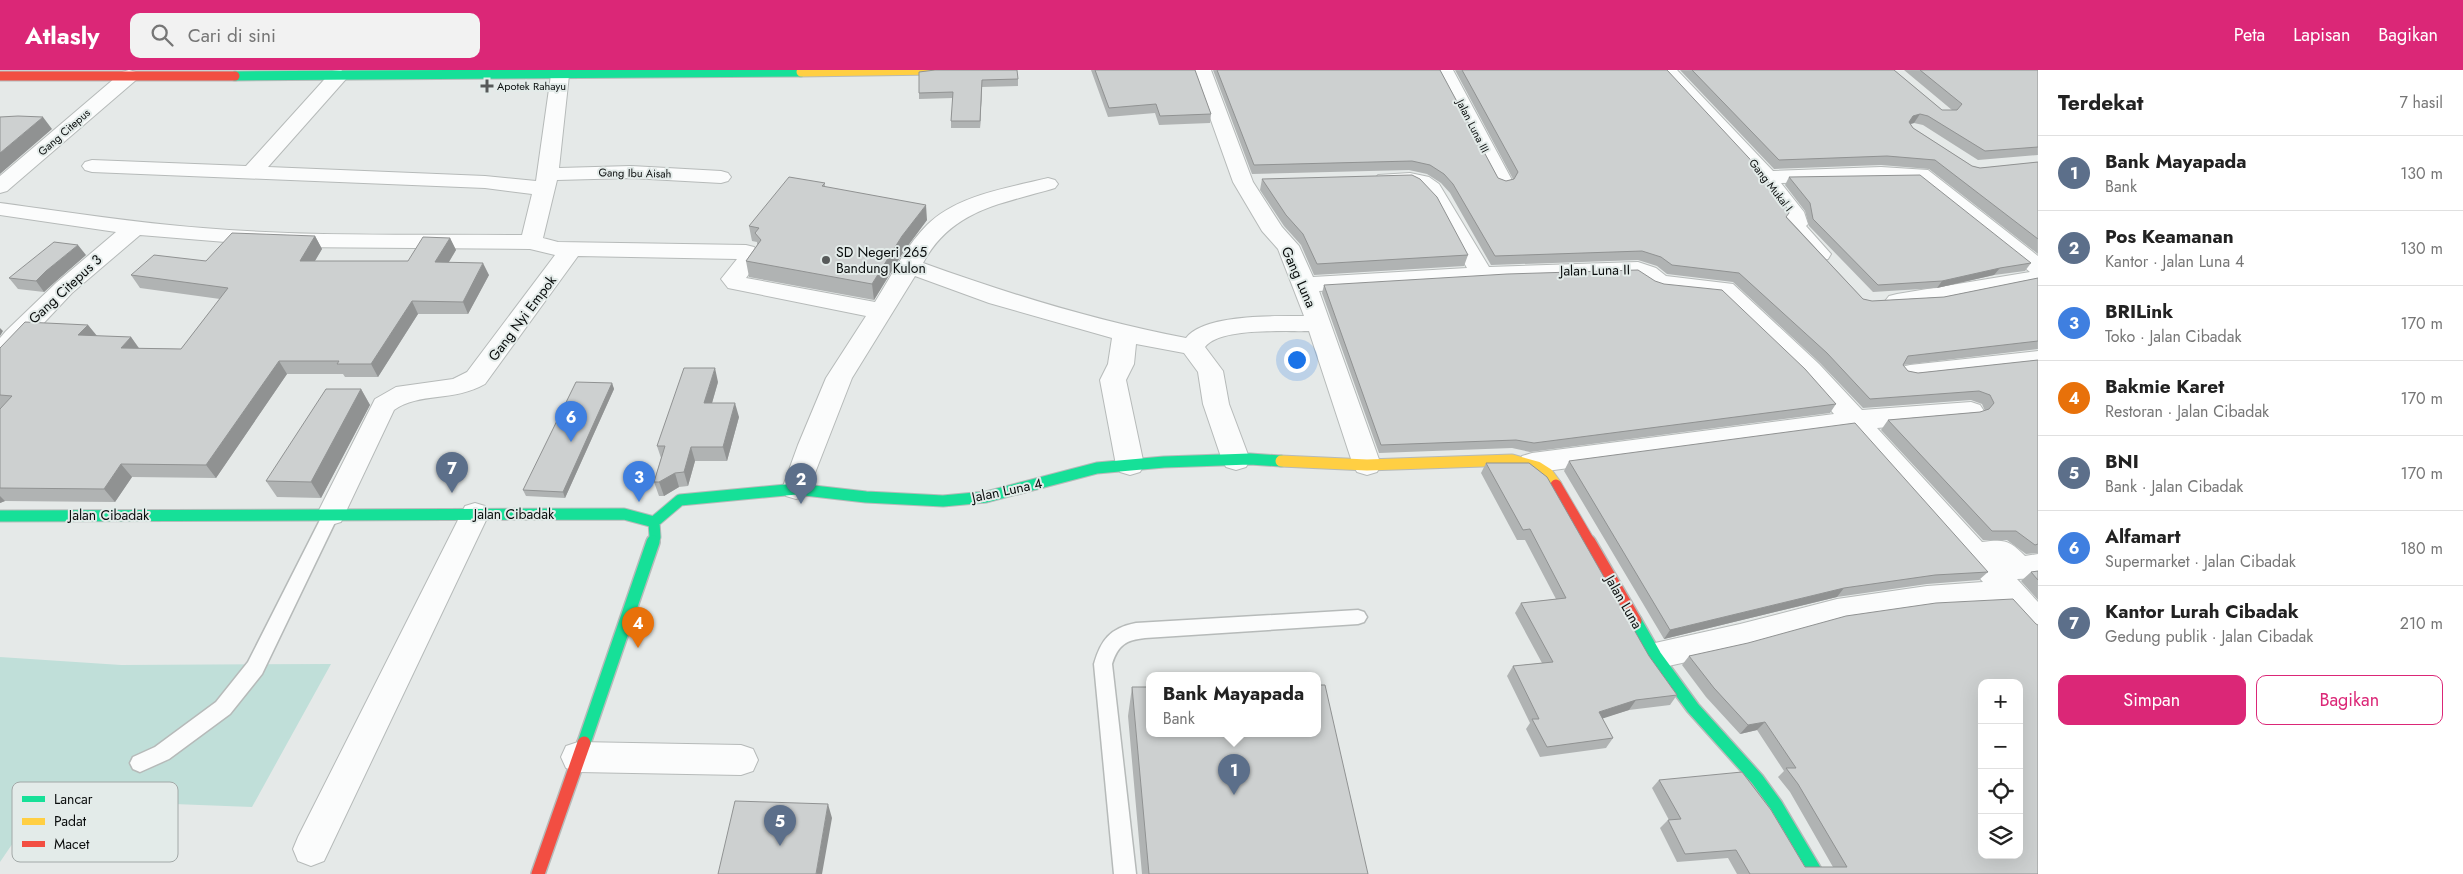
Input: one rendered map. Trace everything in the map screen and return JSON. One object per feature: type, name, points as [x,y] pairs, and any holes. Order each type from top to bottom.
[{"type":"street","points":[[5,74],[339,75],[372,72],[530,72],[560,75],[706,71],[935,70]]},
{"type":"street","name":"Gang Luna","points":[[1202,70],[1273,231],[1288,246],[1305,285],[1367,465]]},
{"type":"street","name":"Jalan Luna III","points":[[1444,70],[1503,182]]},
{"type":"street","name":"Gang Mukal I","points":[[1667,70],[1768,178],[1772,187],[1793,212],[1796,224],[1794,226],[1831,266]]},
{"type":"street","name":"Gang Citepus","points":[[0,187],[119,74]]},
{"type":"street","points":[[252,172],[339,75]]},
{"type":"street","points":[[531,242],[547,181],[560,75]]},
{"type":"street","name":"Gang Ibu Aisah","points":[[92,166],[485,182],[547,181],[631,172],[721,177]]},
{"type":"street","points":[[1768,178],[1881,173],[1921,174],[2038,267]]},
{"type":"street","points":[[1362,179],[1409,178],[1424,182],[1432,188],[1482,274]]},
{"type":"street","points":[[796,489],[811,445],[839,378],[910,266],[918,246],[940,222],[972,206],[1048,184]]},
{"type":"street","points":[[0,209],[135,228],[286,240],[531,242],[545,248],[571,250],[746,252],[751,256],[733,279],[736,283],[880,311]]},
{"type":"street","name":"Gang Citepus 3","points":[[0,354],[18,332],[96,259],[135,228]]},
{"type":"street","name":"Gang Nyi Empok","points":[[330,514],[384,405],[398,394],[458,389],[476,378],[571,250]]},
{"type":"street","points":[[910,266],[996,298],[1125,334],[1192,346],[1210,371],[1216,404],[1236,460]]},
{"type":"street","name":"Jalan Luna II","points":[[1305,285],[1482,274],[1638,269],[1648,273],[1660,283],[1725,289],[1810,370],[2038,623]]},
{"type":"street","points":[[1872,303],[1936,297],[1994,284],[2038,278]]},
{"type":"street","points":[[1192,346],[1202,334],[1238,325],[1318,324]]},
{"type":"street","points":[[1125,334],[1121,364],[1113,380],[1130,465]]},
{"type":"street","points":[[1910,373],[2038,359]]},
{"type":"street","points":[[1367,465],[1512,460],[1532,463],[1856,420],[1971,411]]},
{"type":"street","name":"Jalan Luna 4","points":[[654,522],[680,500],[796,489],[866,497],[943,501],[986,497],[1098,468],[1130,465],[1236,460],[1367,465]]},
{"type":"street","name":"Jalan Luna","points":[[1532,463],[1553,479],[1655,656],[1693,708],[1757,779],[1776,805],[1817,874]]},
{"type":"street","points":[[311,849],[475,514]]},
{"type":"street","name":"Jalan Cibadak","points":[[0,516],[624,514],[654,522]]},
{"type":"street","points":[[538,874],[655,537],[654,522]]},
{"type":"street","points":[[1975,554],[2001,551],[2020,568],[2038,566]]},
{"type":"street","points":[[1655,656],[1740,637],[1837,611],[1927,598],[2011,593]]},
{"type":"street","points":[[578,757],[741,760]]},
{"type":"lane","points":[[140,763],[162,754],[223,708],[255,668],[330,514]]},
{"type":"lane","points":[[1125,874],[1103,664],[1106,654],[1119,634],[1125,631],[1358,617]]},
{"type":"green space","points":[[0,657],[121,665],[331,664],[252,807],[178,804],[178,782],[12,782],[12,844],[0,862]]},
{"type":"building","points":[[935,70],[1017,70],[1018,79],[982,80],[980,121],[951,121],[953,92],[919,93],[919,72]]},
{"type":"building","points":[[1095,70],[1195,70],[1211,114],[1160,116],[1156,104],[1109,108]]},
{"type":"building","points":[[1217,70],[1440,70],[1498,178],[1506,181],[1514,179],[1518,172],[1462,70],[1667,70],[1761,171],[1787,208],[1789,213],[1786,217],[1863,299],[1872,301],[1944,297],[2038,278],[2038,341],[1908,356],[1903,365],[1908,371],[1918,373],[2038,360],[2038,544],[2035,545],[2016,531],[1992,531],[1888,420],[1980,412],[1989,409],[1994,403],[1990,395],[1979,391],[1870,399],[1827,353],[1739,273],[1672,265],[1661,257],[1642,251],[1495,256],[1453,184],[1444,174],[1430,165],[1412,161],[1254,165]]},
{"type":"building","points":[[1692,70],[1894,70],[1942,110],[1957,110],[1962,104],[1920,70],[2038,70],[2038,147],[1985,151],[1928,116],[1920,114],[1913,116],[1909,122],[1913,128],[1972,166],[1980,168],[2038,162],[2038,239],[1935,160],[1887,156],[1779,160]]},
{"type":"building","points":[[0,117],[43,117],[0,153]]},
{"type":"building","points":[[1412,175],[1420,179],[1437,197],[1468,255],[1317,264],[1303,234],[1286,215],[1262,179]]},
{"type":"building","points":[[1920,175],[2031,263],[1942,281],[1878,285],[1813,219],[1810,203],[1789,177]]},
{"type":"building","name":"SD Negeri 265 Bandung Kulon","points":[[789,177],[825,183],[822,186],[926,205],[902,236],[872,284],[746,261],[761,240],[755,233],[759,228],[749,226]]},
{"type":"building","points":[[232,233],[315,236],[300,261],[408,261],[423,237],[450,238],[435,262],[483,263],[463,302],[412,301],[371,364],[337,364],[339,361],[279,361],[206,465],[121,464],[104,489],[0,488],[0,409],[12,396],[0,395],[0,348],[25,322],[88,325],[78,335],[131,337],[121,348],[181,349],[228,288],[131,275],[154,255],[206,261]]},
{"type":"building","points":[[54,242],[78,245],[36,281],[9,278]]},
{"type":"building","points":[[1638,270],[1655,281],[1664,284],[1722,290],[1805,369],[1836,404],[1534,443],[1516,440],[1381,445],[1324,285],[1507,274]]},
{"type":"building","points":[[684,368],[715,368],[704,403],[735,403],[723,447],[691,447],[684,472],[675,473],[659,482],[654,482],[665,446],[657,446]]},
{"type":"building","points":[[576,382],[612,383],[563,492],[523,490]]},
{"type":"building","points":[[326,389],[361,389],[311,482],[266,481]]},
{"type":"building","points":[[1855,423],[1988,572],[1935,575],[1844,588],[1670,630],[1569,461]]},
{"type":"building","points":[[1486,463],[1529,463],[1547,477],[1649,656],[1677,695],[1636,700],[1599,712],[1613,738],[1547,747],[1532,719],[1539,719],[1513,666],[1553,662],[1521,603],[1566,598],[1530,529],[1523,530]]},
{"type":"building","points":[[2038,571],[2038,580],[2031,572]]},
{"type":"building","points":[[2013,599],[2038,625],[2038,874],[1750,874],[1736,850],[1685,854],[1668,820],[1681,819],[1659,780],[1742,772],[1771,810],[1805,867],[1847,867],[1798,784],[1786,768],[1796,768],[1765,722],[1748,725],[1714,688],[1689,656],[1748,643],[1846,616],[1936,603]]},
{"type":"building","points":[[1321,685],[1325,685],[1368,874],[1149,874],[1132,687],[1146,687],[1146,737],[1321,737]]},
{"type":"building","points":[[735,801],[828,804],[816,874],[718,874]]},
{"type":"traffic: fast","points":[[235,76],[801,72]]},
{"type":"traffic: fast","points":[[654,522],[680,500],[796,489],[866,497],[943,501],[986,497],[1097,468],[1164,462],[1250,459],[1281,461]]},
{"type":"traffic: fast","points":[[0,516],[624,514],[654,522]]},
{"type":"traffic: fast","points":[[584,743],[655,537],[654,522]]},
{"type":"traffic: fast","points":[[1635,621],[1655,656],[1693,708],[1757,779],[1776,805],[1817,874]]},
{"type":"traffic: slow","points":[[801,72],[935,70]]},
{"type":"traffic: slow","points":[[1281,461],[1367,465],[1512,460],[1543,470],[1556,485]]},
{"type":"traffic: jam","points":[[0,76],[235,76]]},
{"type":"traffic: jam","points":[[1556,485],[1635,621]]},
{"type":"traffic: jam","points":[[538,874],[584,743]]},
{"type":"place","name":"Apotek Rahayu","points":[[487,86]]},
{"type":"place","name":"SD Negeri 265 Bandung Kulon","points":[[826,260]]},
{"type":"place","name":"Alfamart","points":[[571,442]]},
{"type":"place","name":"Kantor Lurah Cibadak","points":[[452,493]]},
{"type":"place","name":"BRILink","points":[[639,502]]},
{"type":"place","name":"Pos Keamanan","points":[[801,504]]},
{"type":"place","name":"Bakmie Karet","points":[[638,648]]},
{"type":"place","name":"Bank Mayapada","points":[[1234,795]]},
{"type":"place","name":"BNI","points":[[780,846]]}]
